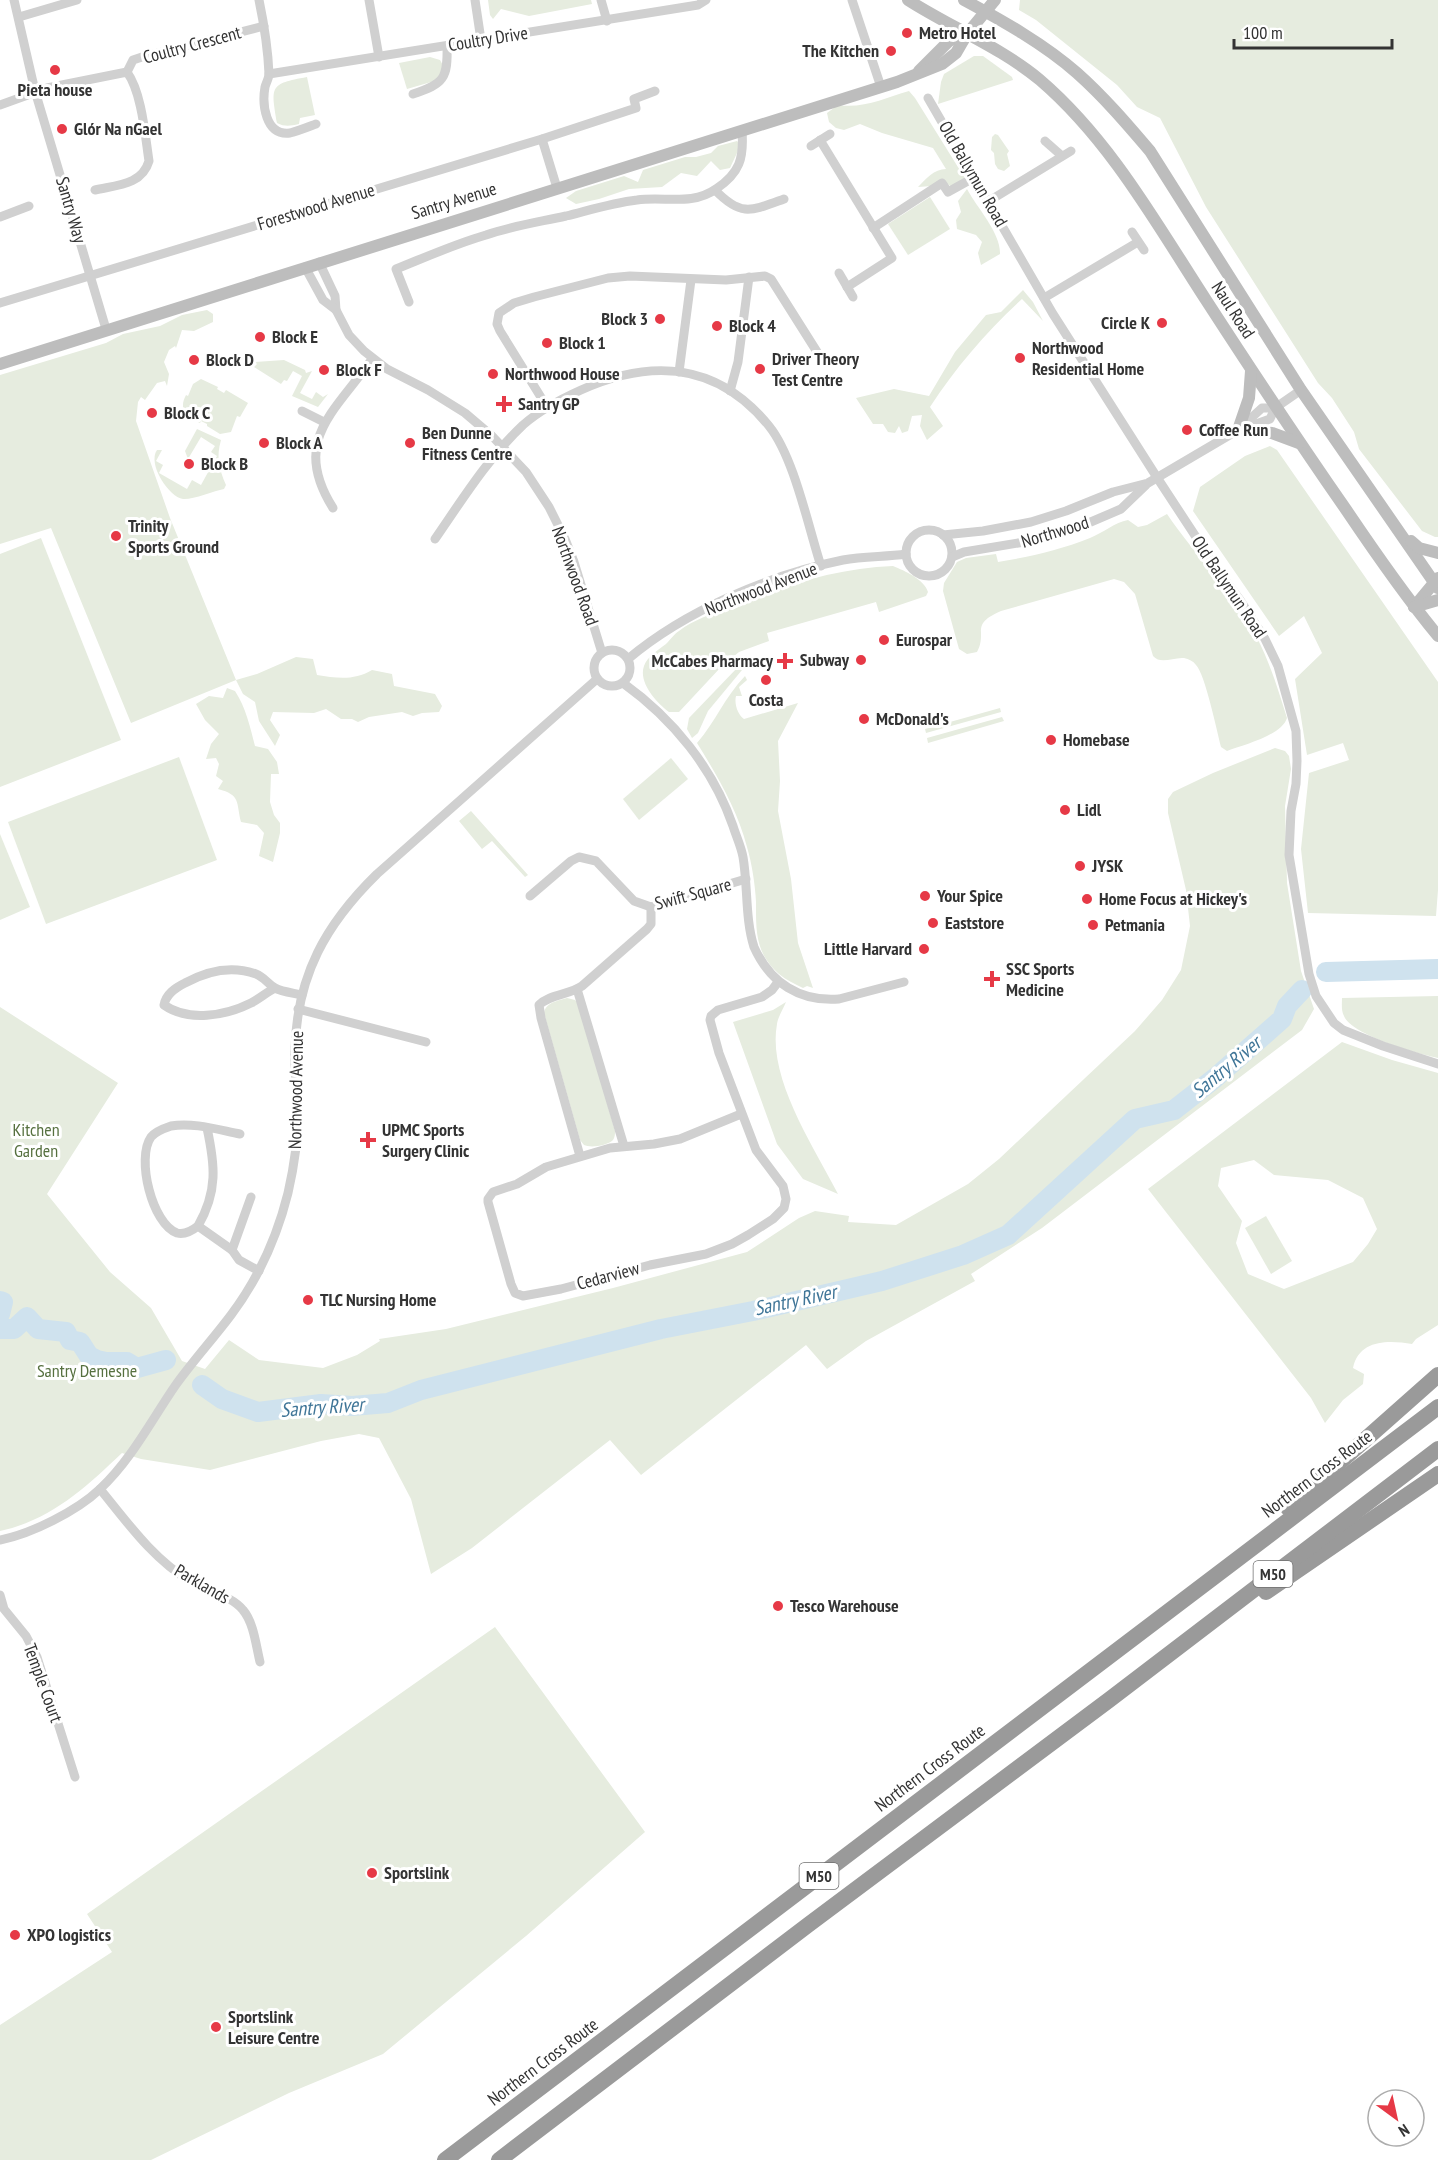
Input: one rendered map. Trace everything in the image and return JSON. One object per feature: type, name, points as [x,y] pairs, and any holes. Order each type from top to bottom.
[{"type":"highway","points":[[1193,1592],[1438,1375]]},
{"type":"highway","name":"Northern Cross Route","points":[[445,2160],[1438,1407]]},
{"type":"highway","name":"M50","points":[[499,2160],[1438,1449]]},
{"type":"highway","points":[[1109,1700],[1438,1474]]},
{"type":"main road","name":"Naul Road","points":[[908,0],[1022,66],[1040,80],[1080,119],[1139,196],[1275,408],[1414,607],[1438,636]]},
{"type":"main road","name":"Naul Road","points":[[964,0],[1024,34],[1076,72],[1120,115],[1150,152],[1177,193],[1301,390],[1436,582]]},
{"type":"main road","name":"Santry Avenue","points":[[0,364],[881,87],[918,73],[949,41],[967,34],[995,0]]},
{"type":"main road","points":[[1251,371],[1249,398],[1238,430],[1272,433],[1299,443]]},
{"type":"main road","points":[[1399,530],[1419,548],[1438,554]]},
{"type":"main road","points":[[1414,607],[1436,582]]},
{"type":"main road","points":[[1414,607],[1438,600]]},
{"type":"street","name":"Santry Way","points":[[14,0],[35,91],[106,329]]},
{"type":"street","points":[[19,17],[77,0]]},
{"type":"street","points":[[259,0],[269,74],[265,87],[265,110],[269,123],[281,132],[289,133],[316,124]]},
{"type":"street","points":[[369,0],[379,57]]},
{"type":"street","points":[[475,0],[481,40]]},
{"type":"street","points":[[602,0],[607,21]]},
{"type":"street","name":"Coultry Drive","points":[[269,74],[607,21],[698,5],[706,0]]},
{"type":"street","points":[[852,0],[881,87]]},
{"type":"street","name":"Coultry Crescent","points":[[127,72],[133,60],[264,26]]},
{"type":"street","points":[[413,94],[431,88],[445,76],[448,64],[447,46]]},
{"type":"street","name":"Coultry Crescent","points":[[0,105],[35,91],[127,72]]},
{"type":"street","name":"Coultry Crescent","points":[[95,190],[133,182],[147,169],[149,161],[135,90],[127,72]]},
{"type":"street","name":"Forestwood Avenue","points":[[0,303],[542,139],[636,108],[634,99],[655,91]]},
{"type":"street","name":"Old Ballymun Road","points":[[928,98],[1044,298],[1158,479],[1265,639],[1278,666],[1296,731],[1297,761],[1289,855],[1309,974],[1314,990],[1332,1020],[1343,1030],[1383,1047],[1438,1064]]},
{"type":"street","points":[[409,302],[396,269],[487,234],[612,203],[649,198],[681,201],[700,197],[715,190],[730,178],[741,163],[744,151],[742,131]]},
{"type":"street","points":[[830,134],[815,143],[892,258],[847,287]]},
{"type":"street","points":[[542,139],[557,188]]},
{"type":"street","points":[[989,201],[1066,154],[1045,141]]},
{"type":"street","points":[[873,228],[942,183],[948,192],[975,177]]},
{"type":"street","points":[[715,190],[732,207],[742,209],[753,209],[784,199]]},
{"type":"street","points":[[0,217],[29,206]]},
{"type":"street","points":[[1044,298],[1141,246],[1132,232]]},
{"type":"street","name":"Northwood Road","points":[[319,262],[334,296],[336,310],[349,335],[372,359],[393,373],[450,403],[484,428],[526,472],[558,525],[574,562],[602,653]]},
{"type":"street","name":"Northwood Road","points":[[305,267],[323,300],[336,310]]},
{"type":"street","points":[[838,273],[853,297]]},
{"type":"street","points":[[547,407],[497,324],[500,313],[514,303],[608,278],[630,276],[726,280],[765,276],[771,279],[819,355]]},
{"type":"street","points":[[730,391],[738,362],[749,277]]},
{"type":"street","points":[[679,372],[691,280]]},
{"type":"street","points":[[333,508],[320,484],[316,467],[318,441],[324,423],[372,359]]},
{"type":"street","points":[[435,539],[502,446],[547,407],[603,380],[659,370],[698,375],[714,381],[730,391],[769,427],[790,465],[820,566]]},
{"type":"street","name":"Northwood","points":[[943,535],[983,531],[1031,522],[1066,512],[1113,492],[1158,479],[1238,430],[1270,419],[1275,408],[1301,390]]},
{"type":"street","points":[[302,411],[324,423]]},
{"type":"street","name":"Northwood","points":[[952,557],[964,552],[1036,540],[1072,530],[1120,509],[1148,483]]},
{"type":"street","points":[[929,530],[943,535],[950,544],[952,557],[950,564],[939,574],[925,576],[912,568],[906,554],[910,540],[929,530]]},
{"type":"street","name":"Northwood Avenue","points":[[628,659],[669,630],[713,604],[771,581],[820,566],[862,557],[906,554]]},
{"type":"street","points":[[609,650],[616,651],[628,659],[631,672],[623,683],[615,687],[607,686],[597,679],[594,664],[602,653],[609,650]]},
{"type":"street","name":"Northwood Avenue","points":[[0,1540],[26,1532],[76,1508],[100,1489],[132,1451],[176,1385],[232,1315],[259,1271],[278,1227],[288,1191],[296,1146],[298,1114],[295,1049],[298,1009],[309,971],[320,945],[337,917],[359,892],[597,679]]},
{"type":"street","points":[[623,683],[673,727],[696,753],[708,771],[727,809],[742,854],[754,947],[763,964],[778,982],[797,993],[828,1000],[904,982]]},
{"type":"street","name":"Swift Square","points":[[530,896],[571,861],[584,857],[592,858],[600,864],[634,901],[651,907],[746,879]]},
{"type":"street","points":[[580,1156],[539,1008],[547,1000],[578,989],[647,929],[651,924],[651,907]]},
{"type":"street","points":[[275,988],[250,1003],[219,1014],[174,1013],[164,1005],[165,998],[180,986],[199,975],[216,970],[256,974],[275,988],[302,995]]},
{"type":"street","name":"Cedarview","points":[[741,1114],[680,1139],[624,1146],[580,1156],[539,1170],[517,1184],[493,1192],[488,1199],[513,1290],[519,1296],[530,1295],[650,1265],[706,1254],[732,1244],[773,1219],[784,1208],[785,1193],[780,1180],[756,1150],[715,1042],[710,1020],[718,1010],[768,994],[778,982]]},
{"type":"street","points":[[578,989],[624,1146]]},
{"type":"street","points":[[298,1009],[426,1042]]},
{"type":"street","points":[[207,1128],[213,1150],[214,1176],[211,1197],[198,1226],[183,1233],[176,1232],[160,1216],[147,1182],[147,1146],[152,1137],[171,1126],[207,1128],[240,1134]]},
{"type":"street","points":[[232,1250],[251,1197]]},
{"type":"street","points":[[198,1226],[232,1250],[239,1260],[259,1271]]},
{"type":"street","name":"Parklands","points":[[100,1489],[151,1550],[167,1564],[191,1581],[230,1600],[244,1611],[250,1622],[260,1662]]},
{"type":"street","name":"Temple Court","points":[[0,1595],[4,1609],[26,1636],[37,1657],[75,1777]]},
{"type":"green space","points":[[488,0],[591,0],[592,4],[529,16],[501,9],[493,19],[490,15]]},
{"type":"green space","points":[[1020,0],[1438,0],[1438,537],[1422,531],[1359,449],[1354,432],[1332,398],[1318,383],[1206,207],[1160,118],[1137,107],[1117,85],[1036,20],[1019,10]]},
{"type":"green space","points":[[974,56],[983,56],[1013,80],[938,104],[944,74]]},
{"type":"green space","points":[[430,57],[440,60],[444,67],[438,80],[407,89],[399,63]]},
{"type":"green space","points":[[307,77],[315,115],[300,118],[299,124],[296,125],[285,126],[277,123],[274,101],[276,89],[285,82]]},
{"type":"green space","points":[[909,91],[966,180],[952,187],[943,181],[932,186],[918,187],[934,173],[946,169],[933,148],[860,124],[844,130],[836,128],[829,122],[827,113],[838,105],[865,104]]},
{"type":"green space","points":[[995,134],[1009,151],[1007,154],[1010,166],[1004,171],[998,169],[991,150],[992,137]]},
{"type":"green space","points":[[737,141],[740,144],[730,168],[720,170],[711,161],[697,176],[681,173],[662,187],[629,189],[576,204],[566,198],[576,191],[624,176],[638,182],[643,170],[685,157],[711,153],[718,146]]},
{"type":"green space","points":[[967,189],[993,229],[999,246],[1000,254],[981,265],[978,253],[982,242],[976,235],[957,229],[956,220],[961,212],[958,201]]},
{"type":"green space","points":[[930,197],[950,229],[908,255],[888,224]]},
{"type":"green space","points":[[1023,290],[1033,302],[1043,321],[1022,299],[997,324],[961,364],[930,407],[943,426],[927,440],[920,426],[922,415],[912,416],[908,431],[902,433],[899,426],[895,433],[888,432],[883,424],[873,424],[856,398],[894,389],[929,396],[955,352],[986,315],[1001,312]]},
{"type":"green space","name":"Trinity Sports Ground","points":[[207,310],[213,314],[213,322],[194,331],[182,330],[176,348],[175,346],[169,350],[164,362],[169,374],[167,386],[165,381],[157,383],[145,400],[141,397],[138,402],[136,421],[170,518],[236,680],[131,723],[51,528],[0,544],[0,375],[106,343],[123,334],[160,326],[182,315]]},
{"type":"green space","points":[[284,360],[305,370],[306,373],[312,371],[300,393],[312,399],[316,392],[323,397],[328,394],[318,407],[292,396],[302,376],[293,371],[287,381],[284,380],[281,384],[254,367],[257,364],[255,362]]},
{"type":"green space","points":[[201,379],[218,387],[217,389],[224,393],[226,390],[248,403],[240,417],[237,416],[231,432],[220,434],[207,424],[195,420],[183,409],[186,395],[188,396],[193,384]]},
{"type":"green space","points":[[197,429],[221,440],[219,463],[226,485],[224,489],[183,499],[177,497],[161,479],[157,471],[155,456],[157,450],[162,450],[156,461],[163,465],[159,473],[187,489],[192,480],[201,485],[217,456],[211,452],[215,446],[201,437],[188,459],[185,451]]},
{"type":"green space","points":[[1270,446],[1277,450],[1438,682],[1436,916],[1308,913],[1301,849],[1309,773],[1349,760],[1343,743],[1307,755],[1295,679],[1322,653],[1304,616],[1279,636],[1193,511],[1200,487],[1245,456]]},
{"type":"green space","points":[[1167,514],[1236,604],[1256,636],[1270,666],[1287,718],[1278,729],[1262,739],[1227,751],[1221,747],[1207,691],[1194,662],[1184,658],[1160,660],[1153,656],[1135,594],[1124,582],[1114,579],[1001,611],[985,620],[982,625],[977,652],[967,654],[959,649],[943,591],[944,583],[957,562],[966,558],[996,554],[998,562],[1033,555],[1090,538],[1123,521],[1128,520],[1138,527],[1147,525]]},
{"type":"green space","points":[[41,538],[121,740],[0,787],[0,554]]},
{"type":"green space","points":[[893,566],[923,583],[928,592],[926,596],[879,612],[876,602],[767,633],[769,641],[739,652],[721,667],[679,712],[669,712],[654,698],[646,686],[643,672],[648,660],[677,632],[696,620],[810,579],[851,570]]},
{"type":"green space","points":[[296,657],[313,659],[317,675],[352,677],[372,670],[392,674],[394,686],[435,694],[442,706],[439,712],[413,716],[402,712],[369,717],[358,722],[352,719],[341,719],[326,709],[314,713],[273,712],[270,720],[280,735],[275,746],[259,721],[255,702],[243,694],[236,680],[257,674]]},
{"type":"green space","points":[[738,667],[742,670],[708,711],[698,733],[692,738],[687,729],[689,718]]},
{"type":"green space","points":[[745,676],[747,680],[739,687],[742,696],[736,696],[738,712],[744,719],[798,703],[778,741],[780,781],[778,811],[791,879],[798,943],[813,988],[807,986],[803,988],[782,976],[771,966],[761,950],[757,932],[753,874],[743,833],[726,794],[697,743]]},
{"type":"green space","points":[[227,688],[235,691],[242,704],[255,746],[268,749],[277,762],[279,774],[271,774],[270,802],[274,815],[280,823],[280,833],[273,862],[259,856],[264,833],[257,825],[241,822],[238,804],[234,797],[218,789],[223,781],[216,776],[219,764],[216,758],[206,759],[211,744],[219,734],[205,720],[196,704],[209,696],[223,698]]},
{"type":"green space","points":[[1000,708],[1001,712],[926,733],[925,729]]},
{"type":"green space","points":[[1002,717],[1004,721],[928,743],[927,738]]},
{"type":"green space","name":"Santry Demesne","points":[[1275,748],[1285,751],[1289,756],[1291,769],[1285,806],[1287,883],[1301,971],[1314,1009],[1302,1030],[1042,1228],[971,1274],[975,1281],[866,1341],[827,1369],[806,1345],[641,1475],[610,1440],[472,1548],[431,1574],[411,1499],[379,1438],[359,1434],[321,1441],[210,1470],[141,1459],[122,1453],[81,1490],[51,1511],[18,1526],[0,1531],[0,1007],[118,1083],[47,1194],[110,1272],[151,1308],[182,1361],[205,1369],[229,1340],[259,1360],[323,1368],[357,1355],[380,1341],[379,1339],[446,1329],[747,1252],[799,1218],[815,1211],[849,1216],[848,1222],[896,1225],[968,1184],[999,1159],[1135,1031],[1162,1000],[1181,970],[1190,926],[1186,890],[1168,813],[1168,799],[1173,792]]},
{"type":"green space","points":[[179,757],[217,860],[46,924],[8,822]]},
{"type":"green space","points":[[671,758],[688,779],[639,820],[623,799]]},
{"type":"green space","points":[[471,811],[528,875],[525,877],[492,841],[482,849],[459,821]]},
{"type":"green space","points":[[0,834],[30,907],[0,920]]},
{"type":"green space","points":[[1438,996],[1438,1058],[1372,1037],[1349,1023],[1342,1009],[1342,998]]},
{"type":"green space","points":[[567,998],[575,1000],[579,1005],[615,1131],[613,1140],[603,1145],[587,1146],[580,1140],[544,1013],[550,1004]]},
{"type":"green space","points":[[786,1002],[777,1024],[776,1045],[779,1067],[795,1112],[838,1194],[803,1179],[777,1144],[733,1022],[773,1010]]},
{"type":"green space","points":[[1342,1042],[1438,1073],[1438,1325],[1412,1344],[1385,1342],[1362,1351],[1356,1358],[1353,1368],[1364,1374],[1363,1384],[1343,1400],[1325,1423],[1311,1398],[1148,1189]],"holes":[[[1254,1160],[1274,1175],[1328,1180],[1363,1198],[1377,1229],[1353,1262],[1284,1289],[1248,1274],[1236,1243],[1242,1221],[1218,1186],[1221,1168]]]},
{"type":"green space","points":[[1266,1216],[1292,1261],[1271,1274],[1245,1228]]},
{"type":"green space","name":"Sportslink","points":[[495,1627],[645,1832],[526,1936],[383,2054],[289,2093],[151,2160],[0,2160],[0,2025],[112,1952],[87,1914]]},
{"type":"waterway","name":"Santry River","points":[[1326,972],[1438,969]]},
{"type":"waterway","name":"Santry River","points":[[202,1385],[222,1399],[258,1412],[321,1404],[352,1406],[388,1403],[421,1390],[661,1329],[753,1311],[882,1281],[963,1255],[1008,1235],[1135,1119],[1174,1110],[1215,1078],[1282,1019],[1287,1006],[1302,990]]},
{"type":"waterway","name":"Santry River","points":[[0,1301],[3,1302],[0,1314]]},
{"type":"waterway","name":"Santry River","points":[[0,1329],[14,1329],[27,1317],[38,1329],[66,1332],[70,1340],[80,1342],[89,1356],[97,1360],[127,1362],[137,1368],[166,1360]]},
{"type":"place","name":"Metro Hotel","points":[[907,33]]},
{"type":"place","name":"The Kitchen","points":[[891,51]]},
{"type":"place","name":"Pieta house","points":[[55,70]]},
{"type":"place","name":"Glór Na nGael","points":[[62,129]]},
{"type":"place","name":"Block 3","points":[[660,319]]},
{"type":"place","name":"Circle K","points":[[1162,323]]},
{"type":"place","name":"Block 4","points":[[717,326]]},
{"type":"place","name":"Block E","points":[[260,337]]},
{"type":"place","name":"Block 1","points":[[547,343]]},
{"type":"place","name":"Northwood Residential Home","points":[[1020,358]]},
{"type":"place","name":"Block D","points":[[194,360]]},
{"type":"place","name":"Driver Theory Test Centre","points":[[760,369]]},
{"type":"place","name":"Block F","points":[[324,370]]},
{"type":"place","name":"Northwood House","points":[[493,374]]},
{"type":"place","name":"Santry GP","points":[[504,404]]},
{"type":"place","name":"Block C","points":[[152,413]]},
{"type":"place","name":"Coffee Run","points":[[1187,430]]},
{"type":"place","name":"Block A","points":[[264,443]]},
{"type":"place","name":"Ben Dunne Fitness Centre","points":[[410,443]]},
{"type":"place","name":"Block B","points":[[189,464]]},
{"type":"place","name":"Trinity Sports Ground","points":[[116,536]]},
{"type":"place","name":"Eurospar","points":[[884,640]]},
{"type":"place","name":"Subway","points":[[861,660]]},
{"type":"place","name":"McCabes Pharmacy","points":[[785,661]]},
{"type":"place","name":"Costa","points":[[766,680]]},
{"type":"place","name":"McDonald's","points":[[864,719]]},
{"type":"place","name":"Homebase","points":[[1051,740]]},
{"type":"place","name":"Lidl","points":[[1065,810]]},
{"type":"place","name":"JYSK","points":[[1080,866]]},
{"type":"place","name":"Your Spice","points":[[925,896]]},
{"type":"place","name":"Home Focus at Hickey's","points":[[1087,899]]},
{"type":"place","name":"Eaststore","points":[[933,923]]},
{"type":"place","name":"Petmania","points":[[1093,925]]},
{"type":"place","name":"Little Harvard","points":[[924,949]]},
{"type":"place","name":"SSC Sports Medicine","points":[[992,979]]},
{"type":"place","name":"UPMC Sports Surgery Clinic","points":[[368,1140]]},
{"type":"place","name":"TLC Nursing Home","points":[[308,1300]]},
{"type":"place","name":"Tesco Warehouse","points":[[778,1606]]},
{"type":"place","name":"Sportslink","points":[[372,1873]]},
{"type":"place","name":"XPO logistics","points":[[15,1935]]},
{"type":"place","name":"Sportslink Leisure Centre","points":[[216,2027]]},
{"type":"park label","name":"Kitchen Garden","points":[[36,1140]]}]
